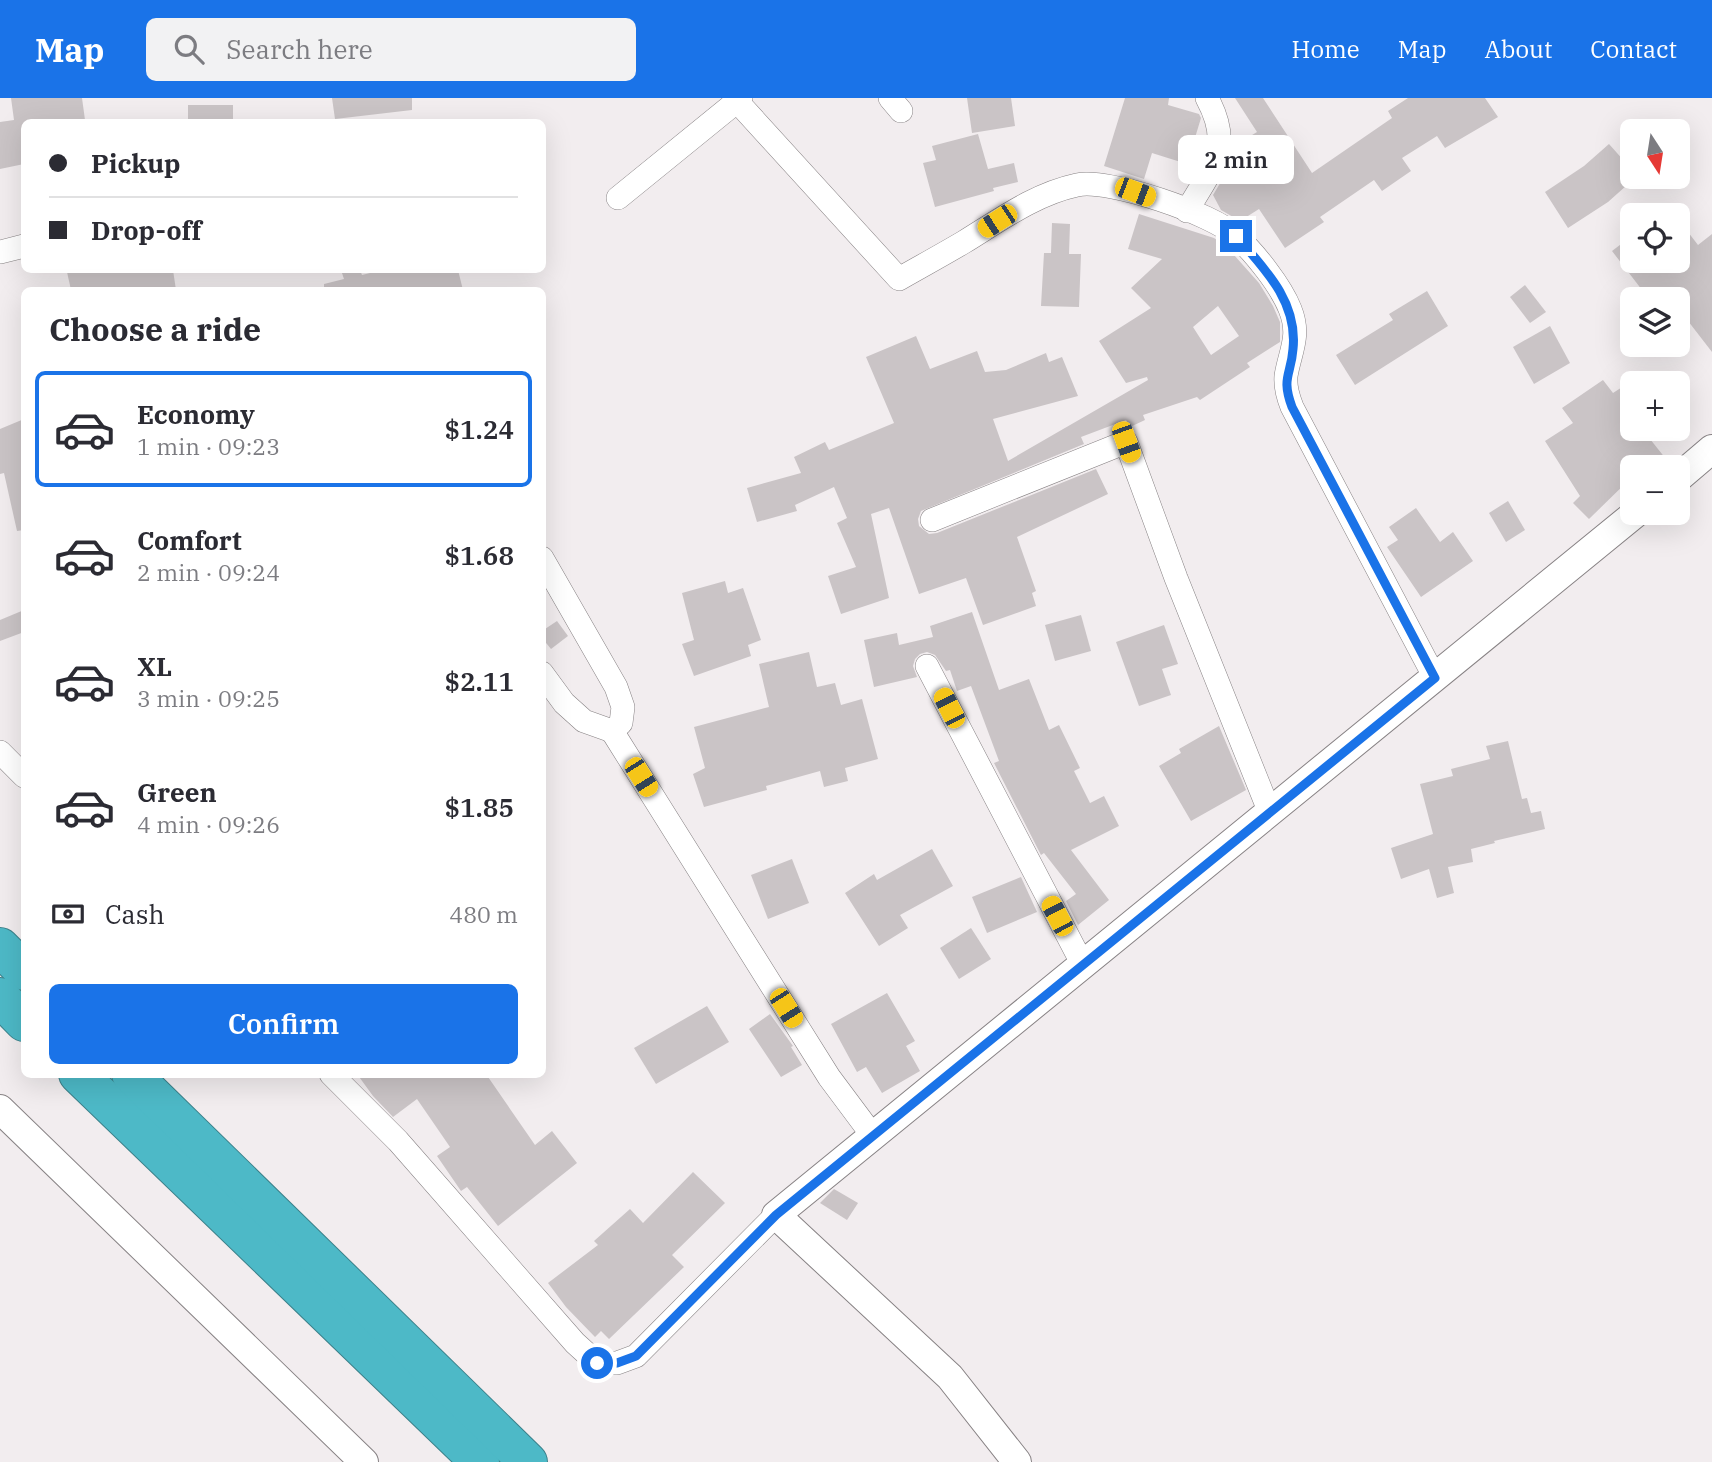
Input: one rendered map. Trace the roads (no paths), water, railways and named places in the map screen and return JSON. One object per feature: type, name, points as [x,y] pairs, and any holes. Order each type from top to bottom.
[{"type":"highway","points":[[0,947],[21,968]]},
{"type":"highway","points":[[0,998],[21,1019]]},
{"type":"highway","points":[[82,1078],[480,1462]]},
{"type":"highway","points":[[135,1078],[528,1462]]},
{"type":"street","points":[[1187,211],[1219,149],[1219,124],[1207,98]]},
{"type":"street","points":[[618,198],[737,99],[899,279],[1013,211],[1078,185],[1103,184],[1135,192],[1213,221],[1236,236],[1276,285],[1289,307],[1295,333],[1293,354],[1286,375],[1286,391],[1292,407],[1435,678]]},
{"type":"street","points":[[0,251],[21,247]]},
{"type":"street","points":[[932,520],[1126,442],[1176,578],[1270,813]]},
{"type":"street","points":[[1690,468],[1712,449]]},
{"type":"street","points":[[335,1078],[398,1141],[575,1343],[597,1363],[617,1363],[636,1356],[776,1215],[1621,525]]},
{"type":"street","points":[[546,565],[616,687],[623,706],[621,723],[612,731]]},
{"type":"street","points":[[927,666],[1083,965]]},
{"type":"street","points":[[546,678],[564,703],[584,721],[612,731],[829,1077],[873,1136]]},
{"type":"street","points":[[0,752],[21,773]]},
{"type":"street","points":[[0,1109],[363,1462]]},
{"type":"street","points":[[776,1215],[950,1377],[1017,1462]]}]
